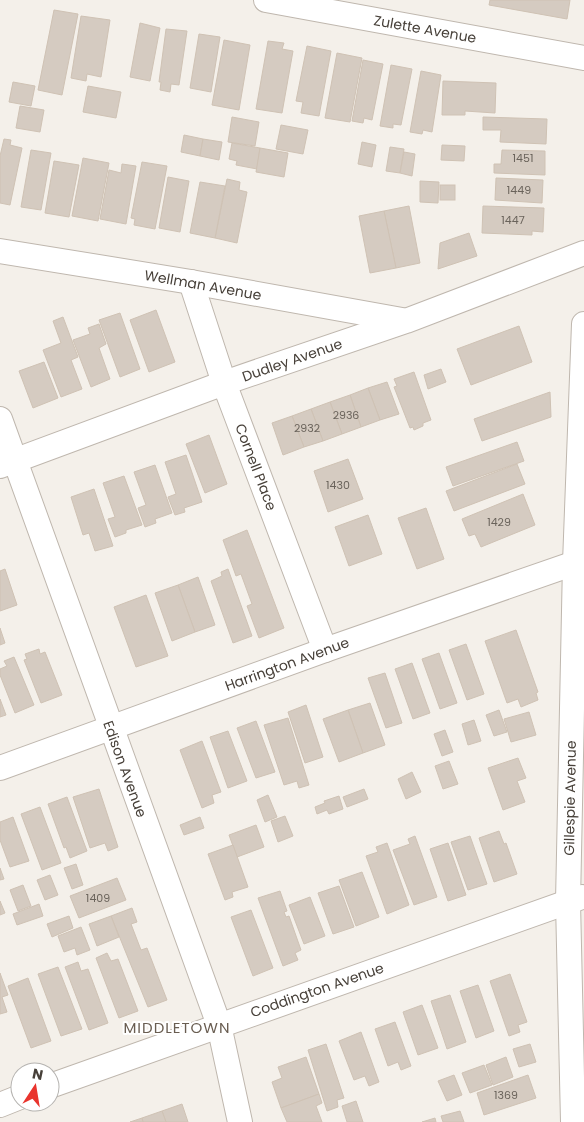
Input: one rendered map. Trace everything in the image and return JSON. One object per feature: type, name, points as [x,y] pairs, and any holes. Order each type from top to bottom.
[{"type":"street","name":"Zulette Avenue","points":[[266,0],[296,3],[584,58]]},
{"type":"street","name":"Wellman Avenue","points":[[0,251],[191,282],[406,321]]},
{"type":"street","name":"Dudley Avenue","points":[[7,463],[224,383],[406,321],[584,253]]},
{"type":"street","name":"Cornell Place","points":[[191,282],[224,383],[325,650]]},
{"type":"street","name":"Gillespie Avenue","points":[[573,1122],[576,899],[575,563],[584,324]]},
{"type":"street","name":"Edison Avenue","points":[[0,419],[7,463],[110,728],[219,1025],[240,1122]]},
{"type":"street","name":"Harrington Avenue","points":[[0,768],[325,650],[575,563]]},
{"type":"street","name":"Coddington Avenue","points":[[60,1082],[576,899]]},
{"type":"building","points":[[490,0],[570,0],[567,19],[489,5]]},
{"type":"building","points":[[54,10],[78,14],[62,95],[38,90]]},
{"type":"building","points":[[81,16],[110,20],[101,77],[87,74],[86,81],[71,78]]},
{"type":"building","points":[[140,23],[160,28],[150,81],[130,77]]},
{"type":"building","points":[[166,29],[187,31],[179,85],[171,84],[170,92],[160,90],[161,82],[159,82]]},
{"type":"building","points":[[199,34],[220,37],[211,92],[190,88]]},
{"type":"building","points":[[224,40],[250,45],[239,110],[212,105]]},
{"type":"building","points":[[268,41],[284,43],[282,49],[293,51],[282,113],[256,109]]},
{"type":"building","points":[[307,46],[331,51],[319,116],[301,113],[303,102],[296,101]]},
{"type":"building","points":[[337,53],[362,58],[350,122],[325,118]]},
{"type":"building","points":[[363,60],[383,64],[372,120],[364,118],[363,123],[352,121]]},
{"type":"building","points":[[391,65],[412,69],[401,125],[393,124],[393,128],[380,126]]},
{"type":"building","points":[[421,71],[441,75],[432,132],[423,130],[422,134],[410,132]]},
{"type":"building","points":[[443,81],[496,83],[495,113],[465,111],[465,115],[442,115]]},
{"type":"building","points":[[13,82],[35,86],[31,106],[9,102]]},
{"type":"building","points":[[88,86],[121,92],[116,118],[83,112]]},
{"type":"building","points":[[20,106],[44,110],[40,132],[16,128]]},
{"type":"building","points":[[232,117],[259,122],[255,146],[228,142]]},
{"type":"building","points":[[483,117],[547,119],[546,144],[500,142],[501,130],[483,130]]},
{"type":"building","points":[[281,125],[308,130],[303,154],[276,149]]},
{"type":"building","points":[[184,135],[203,139],[200,156],[181,152]]},
{"type":"building","points":[[4,139],[11,140],[10,145],[22,148],[10,205],[0,203],[0,156]]},
{"type":"building","points":[[203,139],[222,142],[219,160],[200,156]]},
{"type":"building","points":[[362,142],[376,145],[372,167],[358,164]]},
{"type":"building","points":[[232,143],[260,148],[257,169],[236,165],[237,161],[229,159]]},
{"type":"building","points":[[442,145],[465,146],[464,161],[441,160]]},
{"type":"building","points":[[390,147],[404,149],[400,173],[386,171]]},
{"type":"building","points":[[260,148],[288,153],[284,177],[256,172]]},
{"type":"building","points":[[31,150],[51,153],[41,210],[21,207]]},
{"type":"building","points":[[502,150],[545,151],[545,175],[494,173],[494,164],[501,164]]},
{"type":"building","points":[[404,152],[415,154],[412,176],[400,173]]},
{"type":"building","points":[[83,158],[109,163],[98,221],[72,216]]},
{"type":"building","points":[[54,161],[79,165],[69,217],[45,213]]},
{"type":"building","points":[[142,162],[167,166],[155,229],[134,225],[135,219],[131,218]]},
{"type":"building","points":[[122,164],[136,166],[126,224],[100,219],[109,170],[121,173]]},
{"type":"building","points":[[168,177],[189,181],[180,232],[159,228]]},
{"type":"building","points":[[496,178],[543,180],[542,203],[495,200]]},
{"type":"building","points":[[227,179],[240,182],[239,190],[247,192],[237,243],[215,238]]},
{"type":"building","points":[[420,181],[439,182],[438,203],[420,202]]},
{"type":"building","points":[[200,182],[225,186],[215,238],[190,233]]},
{"type":"building","points":[[440,185],[455,185],[455,200],[440,200]]},
{"type":"building","points":[[409,206],[420,263],[396,268],[384,211]]},
{"type":"building","points":[[483,206],[544,208],[543,232],[532,231],[532,235],[482,233]]},
{"type":"building","points":[[384,211],[396,268],[370,273],[359,216]]},
{"type":"building","points":[[469,233],[477,256],[438,269],[440,243]]},
{"type":"building","points":[[156,310],[175,362],[149,372],[130,320]]},
{"type":"building","points":[[120,313],[140,369],[120,377],[99,320]]},
{"type":"building","points":[[63,317],[78,357],[71,360],[82,389],[61,397],[43,350],[61,343],[53,321]]},
{"type":"building","points":[[99,324],[106,344],[99,348],[110,379],[91,387],[73,340],[90,334],[88,328]]},
{"type":"building","points":[[519,326],[532,362],[471,385],[457,349]]},
{"type":"building","points":[[44,362],[58,398],[33,408],[19,371]]},
{"type":"building","points":[[441,369],[446,382],[428,389],[424,375]]},
{"type":"building","points":[[414,372],[431,420],[414,430],[413,427],[410,428],[394,387],[397,386],[394,379]]},
{"type":"building","points":[[387,382],[399,414],[380,420],[368,388]]},
{"type":"building","points":[[368,388],[380,420],[361,427],[350,395]]},
{"type":"building","points":[[550,392],[551,417],[482,441],[474,419]]},
{"type":"building","points":[[350,395],[361,427],[342,434],[330,402]]},
{"type":"building","points":[[330,402],[342,434],[323,441],[311,409]]},
{"type":"building","points":[[311,409],[323,441],[304,447],[292,416]]},
{"type":"building","points":[[292,416],[304,447],[283,455],[272,423]]},
{"type":"building","points":[[209,435],[227,484],[205,493],[186,444]]},
{"type":"building","points":[[517,442],[524,461],[453,486],[446,467]]},
{"type":"building","points":[[186,455],[202,502],[184,508],[185,512],[175,515],[168,497],[176,494],[165,462]]},
{"type":"building","points":[[348,459],[363,499],[328,512],[314,471]]},
{"type":"building","points":[[517,464],[525,484],[454,511],[446,491]]},
{"type":"building","points":[[155,465],[172,513],[155,519],[156,523],[145,527],[138,508],[146,505],[134,472]]},
{"type":"building","points":[[124,476],[142,525],[126,530],[126,533],[115,537],[108,519],[115,517],[103,483]]},
{"type":"building","points":[[94,489],[113,546],[95,551],[89,533],[83,535],[71,497]]},
{"type":"building","points":[[523,494],[535,525],[481,547],[475,534],[469,536],[462,519]]},
{"type":"building","points":[[426,508],[444,559],[417,569],[398,518]]},
{"type":"building","points":[[368,515],[382,554],[349,566],[335,527]]},
{"type":"building","points":[[247,530],[284,628],[259,638],[247,606],[252,604],[241,574],[236,576],[223,540]]},
{"type":"building","points":[[5,569],[17,605],[0,611],[0,571]]},
{"type":"building","points":[[228,569],[252,636],[233,643],[211,581],[222,576],[221,572]]},
{"type":"building","points":[[198,577],[215,625],[195,632],[178,585]]},
{"type":"building","points":[[178,585],[195,632],[172,641],[155,593]]},
{"type":"building","points":[[146,595],[168,656],[136,667],[114,607]]},
{"type":"building","points":[[0,628],[5,643],[0,645]]},
{"type":"building","points":[[516,630],[538,692],[536,693],[538,700],[521,707],[518,699],[507,703],[485,641]]},
{"type":"building","points":[[466,644],[484,694],[467,700],[449,650]]},
{"type":"building","points":[[39,649],[40,654],[45,652],[62,695],[41,703],[24,660],[27,659],[25,654]]},
{"type":"building","points":[[439,653],[457,703],[440,709],[422,659]]},
{"type":"building","points":[[14,657],[34,705],[15,713],[0,675],[0,669],[7,666],[4,661]]},
{"type":"building","points":[[412,663],[430,713],[413,719],[395,669]]},
{"type":"building","points":[[385,673],[402,723],[386,728],[368,678]]},
{"type":"building","points":[[0,699],[6,715],[0,717]]},
{"type":"building","points":[[370,703],[385,745],[363,753],[348,710]]},
{"type":"building","points":[[306,705],[323,757],[305,763],[288,712]]},
{"type":"building","points":[[348,710],[363,753],[339,762],[323,719]]},
{"type":"building","points":[[499,710],[507,732],[494,736],[486,715]]},
{"type":"building","points":[[529,712],[536,735],[511,742],[504,719]]},
{"type":"building","points":[[288,718],[309,785],[299,788],[297,781],[284,785],[264,725]]},
{"type":"building","points":[[474,720],[481,741],[468,745],[462,724]]},
{"type":"building","points":[[256,721],[275,772],[256,778],[237,728]]},
{"type":"building","points":[[445,730],[453,752],[442,756],[434,734]]},
{"type":"building","points":[[228,731],[247,781],[228,788],[210,737]]},
{"type":"building","points":[[202,741],[221,792],[212,795],[214,803],[202,808],[180,750]]},
{"type":"building","points":[[518,758],[526,778],[517,781],[525,802],[503,810],[488,768]]},
{"type":"building","points":[[449,761],[458,784],[443,789],[435,766]]},
{"type":"building","points":[[412,772],[421,792],[406,799],[398,779]]},
{"type":"building","points":[[99,789],[118,847],[108,851],[105,843],[90,848],[73,797]]},
{"type":"building","points":[[364,789],[368,799],[347,807],[343,797]]},
{"type":"building","points":[[268,795],[277,817],[265,822],[257,800]]},
{"type":"building","points":[[339,796],[343,809],[329,814],[327,810],[317,814],[315,807],[325,803],[324,801]]},
{"type":"building","points":[[67,797],[87,851],[70,858],[66,847],[64,848],[48,804]]},
{"type":"building","points":[[40,807],[61,863],[42,870],[21,814]]},
{"type":"building","points":[[285,816],[293,836],[278,842],[271,821]]},
{"type":"building","points":[[13,817],[29,861],[10,867],[0,840],[0,822]]},
{"type":"building","points":[[200,817],[204,828],[184,835],[180,825]]},
{"type":"building","points":[[256,825],[264,847],[237,857],[229,835]]},
{"type":"building","points":[[499,831],[504,844],[506,843],[517,874],[494,882],[479,838]]},
{"type":"building","points":[[415,836],[437,897],[414,905],[393,850],[410,844],[408,839]]},
{"type":"building","points":[[470,836],[487,884],[468,890],[451,842]]},
{"type":"building","points":[[387,843],[409,905],[387,914],[366,856],[378,852],[376,847]]},
{"type":"building","points":[[448,843],[466,895],[448,901],[430,849]]},
{"type":"building","points":[[233,845],[248,887],[232,892],[233,897],[225,900],[208,854]]},
{"type":"building","points":[[76,864],[83,885],[72,889],[64,868]]},
{"type":"building","points":[[0,868],[4,879],[0,880]]},
{"type":"building","points":[[362,872],[379,917],[356,926],[339,880]]},
{"type":"building","points":[[50,875],[58,895],[45,900],[37,880]]},
{"type":"building","points":[[117,878],[126,900],[79,918],[70,896]]},
{"type":"building","points":[[23,885],[31,906],[18,911],[10,890]]},
{"type":"building","points":[[339,886],[354,927],[333,934],[318,893]]},
{"type":"building","points":[[280,891],[287,911],[284,912],[286,917],[289,916],[301,950],[295,953],[298,960],[283,966],[258,898]]},
{"type":"building","points":[[310,897],[325,936],[304,944],[289,905]]},
{"type":"building","points":[[0,901],[5,913],[0,915]]},
{"type":"building","points":[[39,904],[43,916],[17,925],[13,914]]},
{"type":"building","points":[[132,908],[137,922],[131,924],[141,950],[147,948],[167,1000],[148,1007],[111,916]]},
{"type":"building","points":[[251,910],[273,968],[253,976],[231,917]]},
{"type":"building","points":[[69,916],[73,928],[52,937],[47,924]]},
{"type":"building","points":[[111,916],[119,937],[97,946],[89,924]]},
{"type":"building","points":[[81,927],[90,950],[77,955],[75,948],[64,952],[58,936]]},
{"type":"building","points":[[107,953],[111,961],[118,959],[138,1011],[119,1018],[96,958]]},
{"type":"building","points":[[78,962],[81,971],[88,969],[108,1023],[89,1030],[65,967]]},
{"type":"building","points":[[58,967],[82,1029],[61,1036],[38,974]]},
{"type":"building","points":[[0,973],[8,995],[2,997],[7,1012],[0,1014]]},
{"type":"building","points":[[510,974],[527,1022],[518,1025],[520,1032],[509,1036],[490,981]]},
{"type":"building","points":[[28,978],[51,1041],[31,1048],[8,986]]},
{"type":"building","points":[[478,985],[494,1031],[476,1038],[460,991]]},
{"type":"building","points":[[450,995],[466,1042],[447,1049],[431,1001]]},
{"type":"building","points":[[422,1005],[438,1048],[418,1055],[403,1012]]},
{"type":"building","points":[[395,1022],[411,1066],[401,1070],[398,1062],[388,1066],[375,1029]]},
{"type":"building","points":[[361,1032],[379,1082],[369,1086],[365,1076],[354,1080],[339,1041]]},
{"type":"building","points":[[326,1044],[344,1098],[337,1100],[338,1107],[327,1111],[308,1050]]},
{"type":"building","points":[[530,1044],[536,1062],[519,1067],[513,1049]]},
{"type":"building","points":[[306,1057],[319,1094],[281,1108],[272,1082],[282,1078],[278,1067]]},
{"type":"building","points":[[506,1057],[513,1077],[493,1085],[486,1065]]},
{"type":"building","points":[[484,1065],[492,1085],[470,1093],[462,1073]]},
{"type":"building","points":[[454,1075],[462,1095],[447,1101],[438,1081]]},
{"type":"building","points":[[528,1075],[536,1098],[484,1115],[477,1093]]},
{"type":"building","points":[[319,1094],[322,1103],[316,1106],[322,1122],[287,1122],[281,1108]]},
{"type":"building","points":[[356,1101],[363,1122],[347,1122],[342,1106]]},
{"type":"building","points":[[182,1104],[188,1122],[166,1122],[162,1111]]},
{"type":"building","points":[[162,1111],[166,1122],[143,1122],[142,1118]]},
{"type":"building","points":[[460,1111],[464,1122],[443,1122],[441,1116]]},
{"type":"building","points":[[142,1118],[143,1122],[130,1122]]},
{"type":"building","points":[[435,1118],[436,1122],[422,1122]]},
{"type":"district","name":"MIDDLETOWN","points":[[177,1027]]}]
